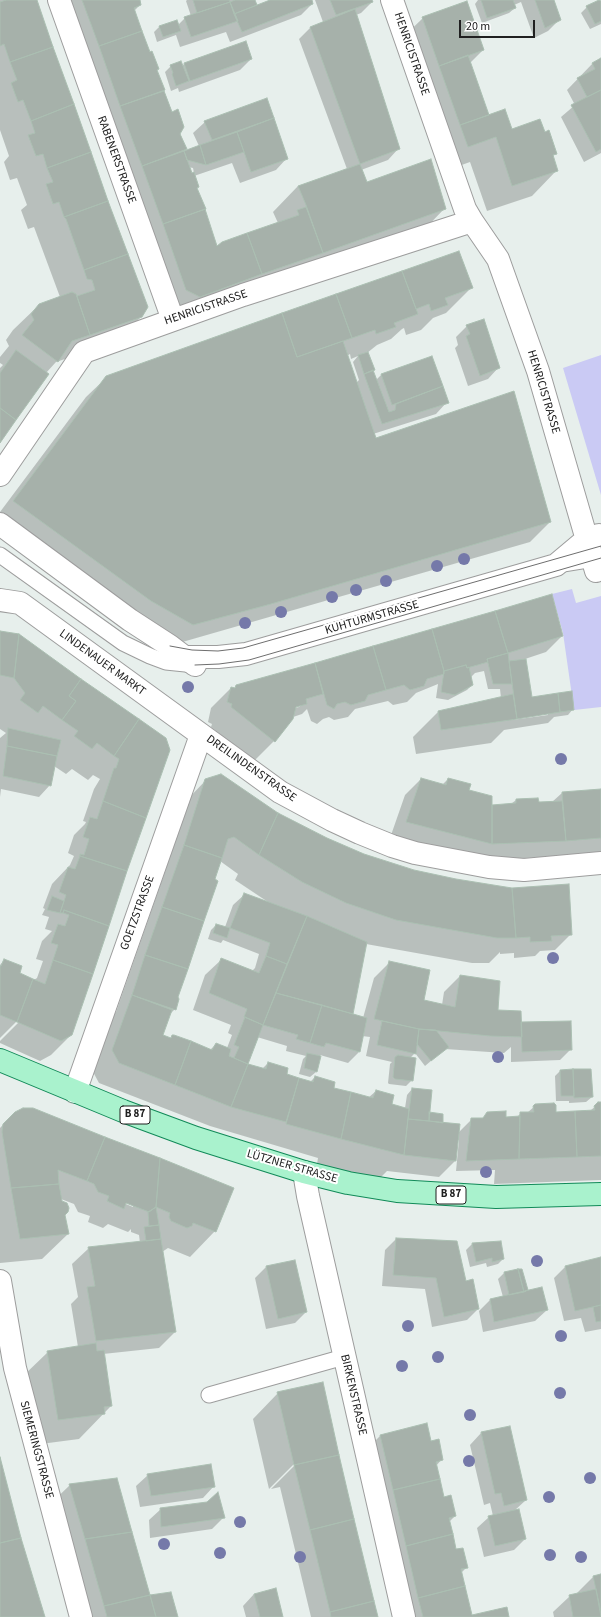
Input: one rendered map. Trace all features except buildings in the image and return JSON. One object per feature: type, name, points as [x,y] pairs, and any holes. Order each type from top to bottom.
[{"type":"main road","name":"LÜTZNER STRASSE","points":[[0,1060],[74,1092],[196,1138],[304,1172],[348,1183],[397,1191],[496,1197],[601,1194]]},
{"type":"street","name":"RABENERSTRASSE","points":[[59,0],[173,320]]},
{"type":"street","name":"HENRICISTRASSE","points":[[392,0],[465,209],[498,259],[538,371],[596,554]]},
{"type":"street","name":"HENRICISTRASSE","points":[[0,475],[84,352],[243,295],[472,221]]},
{"type":"street","points":[[0,524],[130,620],[184,656]]},
{"type":"street","name":"KUHTURMSTRASSE","points":[[557,565],[596,554]]},
{"type":"street","name":"KUHTURMSTRASSE","points":[[184,656],[218,657],[246,654],[596,554]]},
{"type":"street","name":"LINDENAUER MARKT","points":[[0,600],[20,603],[201,735]]},
{"type":"street","name":"DREILINDENSTRASSE","points":[[201,735],[280,792],[332,820],[392,846],[451,861],[506,870],[601,863]]},
{"type":"street","name":"GOETZSTRASSE","points":[[74,1092],[201,735]]},
{"type":"street","name":"BIRKENSTRASSE","points":[[304,1172],[344,1357],[404,1617]]},
{"type":"street","name":"SIEMERINGSTRASSE","points":[[0,1281],[15,1368],[81,1617]]},
{"type":"lane","points":[[0,538],[127,628],[184,656]]},
{"type":"lane","points":[[0,555],[123,643],[166,662],[184,656]]},
{"type":"lane","points":[[209,1395],[344,1357]]},
{"type":"shaded area","points":[[601,355],[601,495],[563,368]]},
{"type":"shaded area","points":[[572,589],[576,603],[601,596],[601,707],[574,710],[563,633],[552,594]]},
{"type":"tram line","points":[[170,646],[192,650],[218,651],[243,648],[601,546]]},
{"type":"tram line","points":[[195,665],[219,664],[249,660],[601,558]]}]
